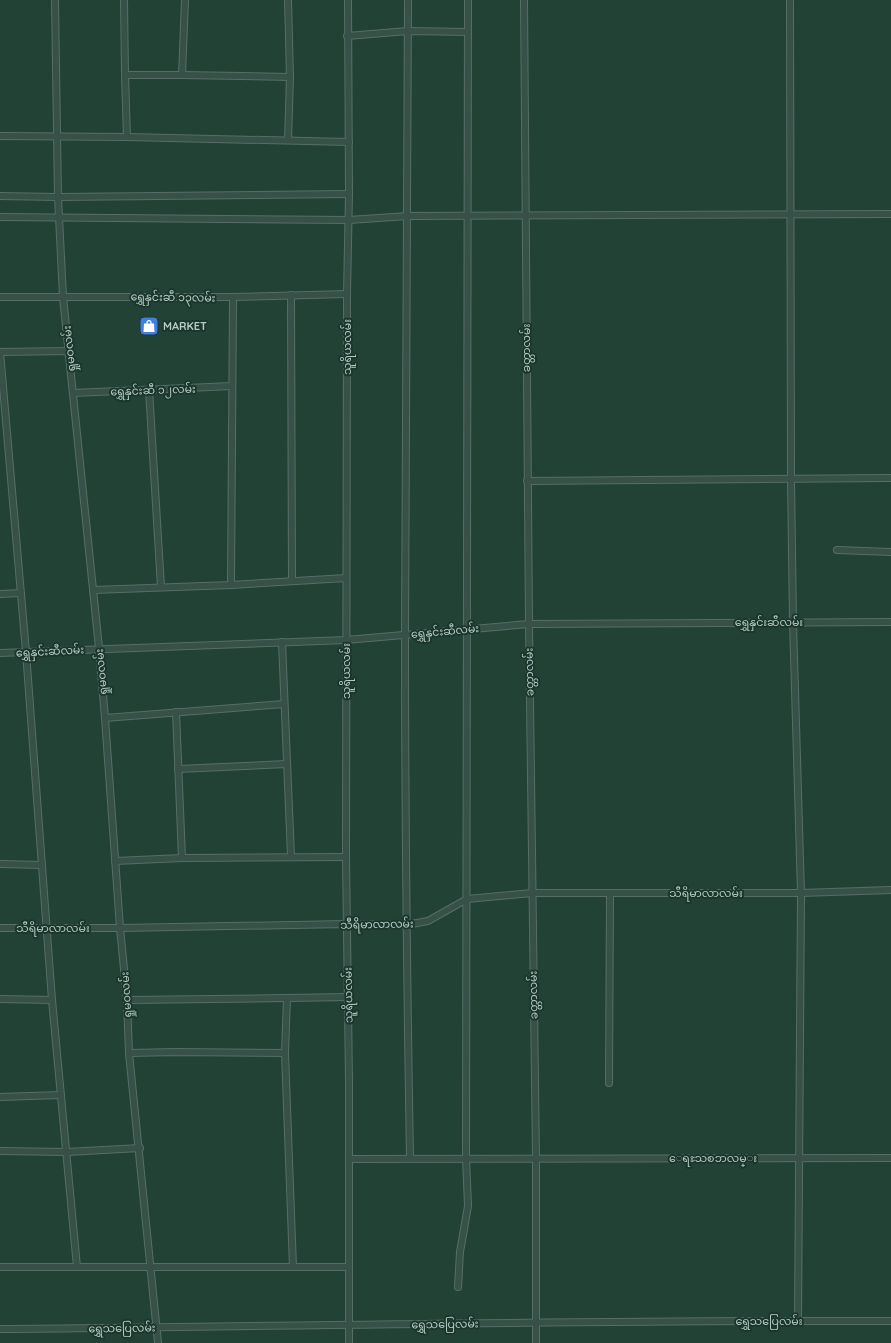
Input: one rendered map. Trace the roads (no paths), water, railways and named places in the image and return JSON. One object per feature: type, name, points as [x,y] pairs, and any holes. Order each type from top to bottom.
[{"type":"street","name":"ရှုမဝလမ်း","points":[[55,0],[58,197],[63,297],[106,718],[115,861],[127,1000],[129,1053],[140,1148],[158,1343]]},
{"type":"street","points":[[124,0],[127,137]]},
{"type":"street","points":[[182,75],[185,0]]},
{"type":"street","points":[[288,0],[290,77],[288,140]]},
{"type":"street","name":"သူရိယလမ်း","points":[[348,0],[349,220],[347,294],[346,924],[348,996],[349,1343]]},
{"type":"street","points":[[408,0],[405,635],[406,925],[410,1158]]},
{"type":"street","points":[[458,1287],[460,1252],[468,1206],[466,1158],[468,0]]},
{"type":"street","name":"ခတ္တာလမ်း","points":[[524,0],[527,481],[536,1158],[536,1343]]},
{"type":"street","points":[[790,0],[791,479],[793,622],[801,892],[798,1321]]},
{"type":"street","points":[[347,36],[408,31],[468,32]]},
{"type":"street","points":[[125,76],[182,75],[290,77]]},
{"type":"street","points":[[0,136],[349,142]]},
{"type":"street","points":[[0,196],[58,197],[349,194]]},
{"type":"street","points":[[0,217],[349,220],[408,216],[891,214]]},
{"type":"street","name":"ရွှေနှင်းဆီ ၁၃လမ်း","points":[[0,297],[233,298],[347,294]]},
{"type":"street","points":[[291,295],[292,581]]},
{"type":"street","points":[[231,585],[233,298]]},
{"type":"street","points":[[69,351],[0,352],[26,652],[52,1000],[77,1267]]},
{"type":"street","name":"ရွှေနှင်းဆီ ၁၂လမ်း","points":[[73,393],[232,386]]},
{"type":"street","points":[[149,390],[161,587]]},
{"type":"street","points":[[527,481],[891,478]]},
{"type":"street","points":[[837,550],[891,552]]},
{"type":"street","points":[[93,590],[231,585],[346,578]]},
{"type":"street","points":[[0,594],[21,593]]},
{"type":"street","name":"ရွှေနှင်းဆီလမ်း","points":[[0,653],[99,648],[346,640],[529,624],[891,622]]},
{"type":"street","points":[[282,642],[291,856]]},
{"type":"street","points":[[106,718],[284,704]]},
{"type":"street","points":[[176,712],[182,858]]},
{"type":"street","points":[[178,770],[287,764]]},
{"type":"street","points":[[115,861],[291,856],[346,857]]},
{"type":"street","points":[[0,864],[42,865]]},
{"type":"street","name":"သီရိမာလာလမ်း","points":[[0,928],[120,928],[346,924],[406,925],[428,921],[467,899],[532,893],[801,892],[891,890]]},
{"type":"street","points":[[609,1084],[610,893]]},
{"type":"street","points":[[127,1000],[348,996]]},
{"type":"street","points":[[287,998],[285,1053],[293,1267]]},
{"type":"street","points":[[0,999],[52,1000]]},
{"type":"street","points":[[129,1053],[285,1053]]},
{"type":"street","points":[[0,1097],[61,1095]]},
{"type":"street","points":[[0,1151],[67,1152],[140,1148]]},
{"type":"street","name":"ေရႊသစၥာလမ္း","points":[[349,1159],[891,1158]]},
{"type":"street","points":[[0,1267],[348,1267]]},
{"type":"street","name":"ရွှေသပြေလမ်း","points":[[0,1329],[348,1326],[536,1322],[891,1321]]},
{"type":"place","name":"MARKET","points":[[149,326]]}]
